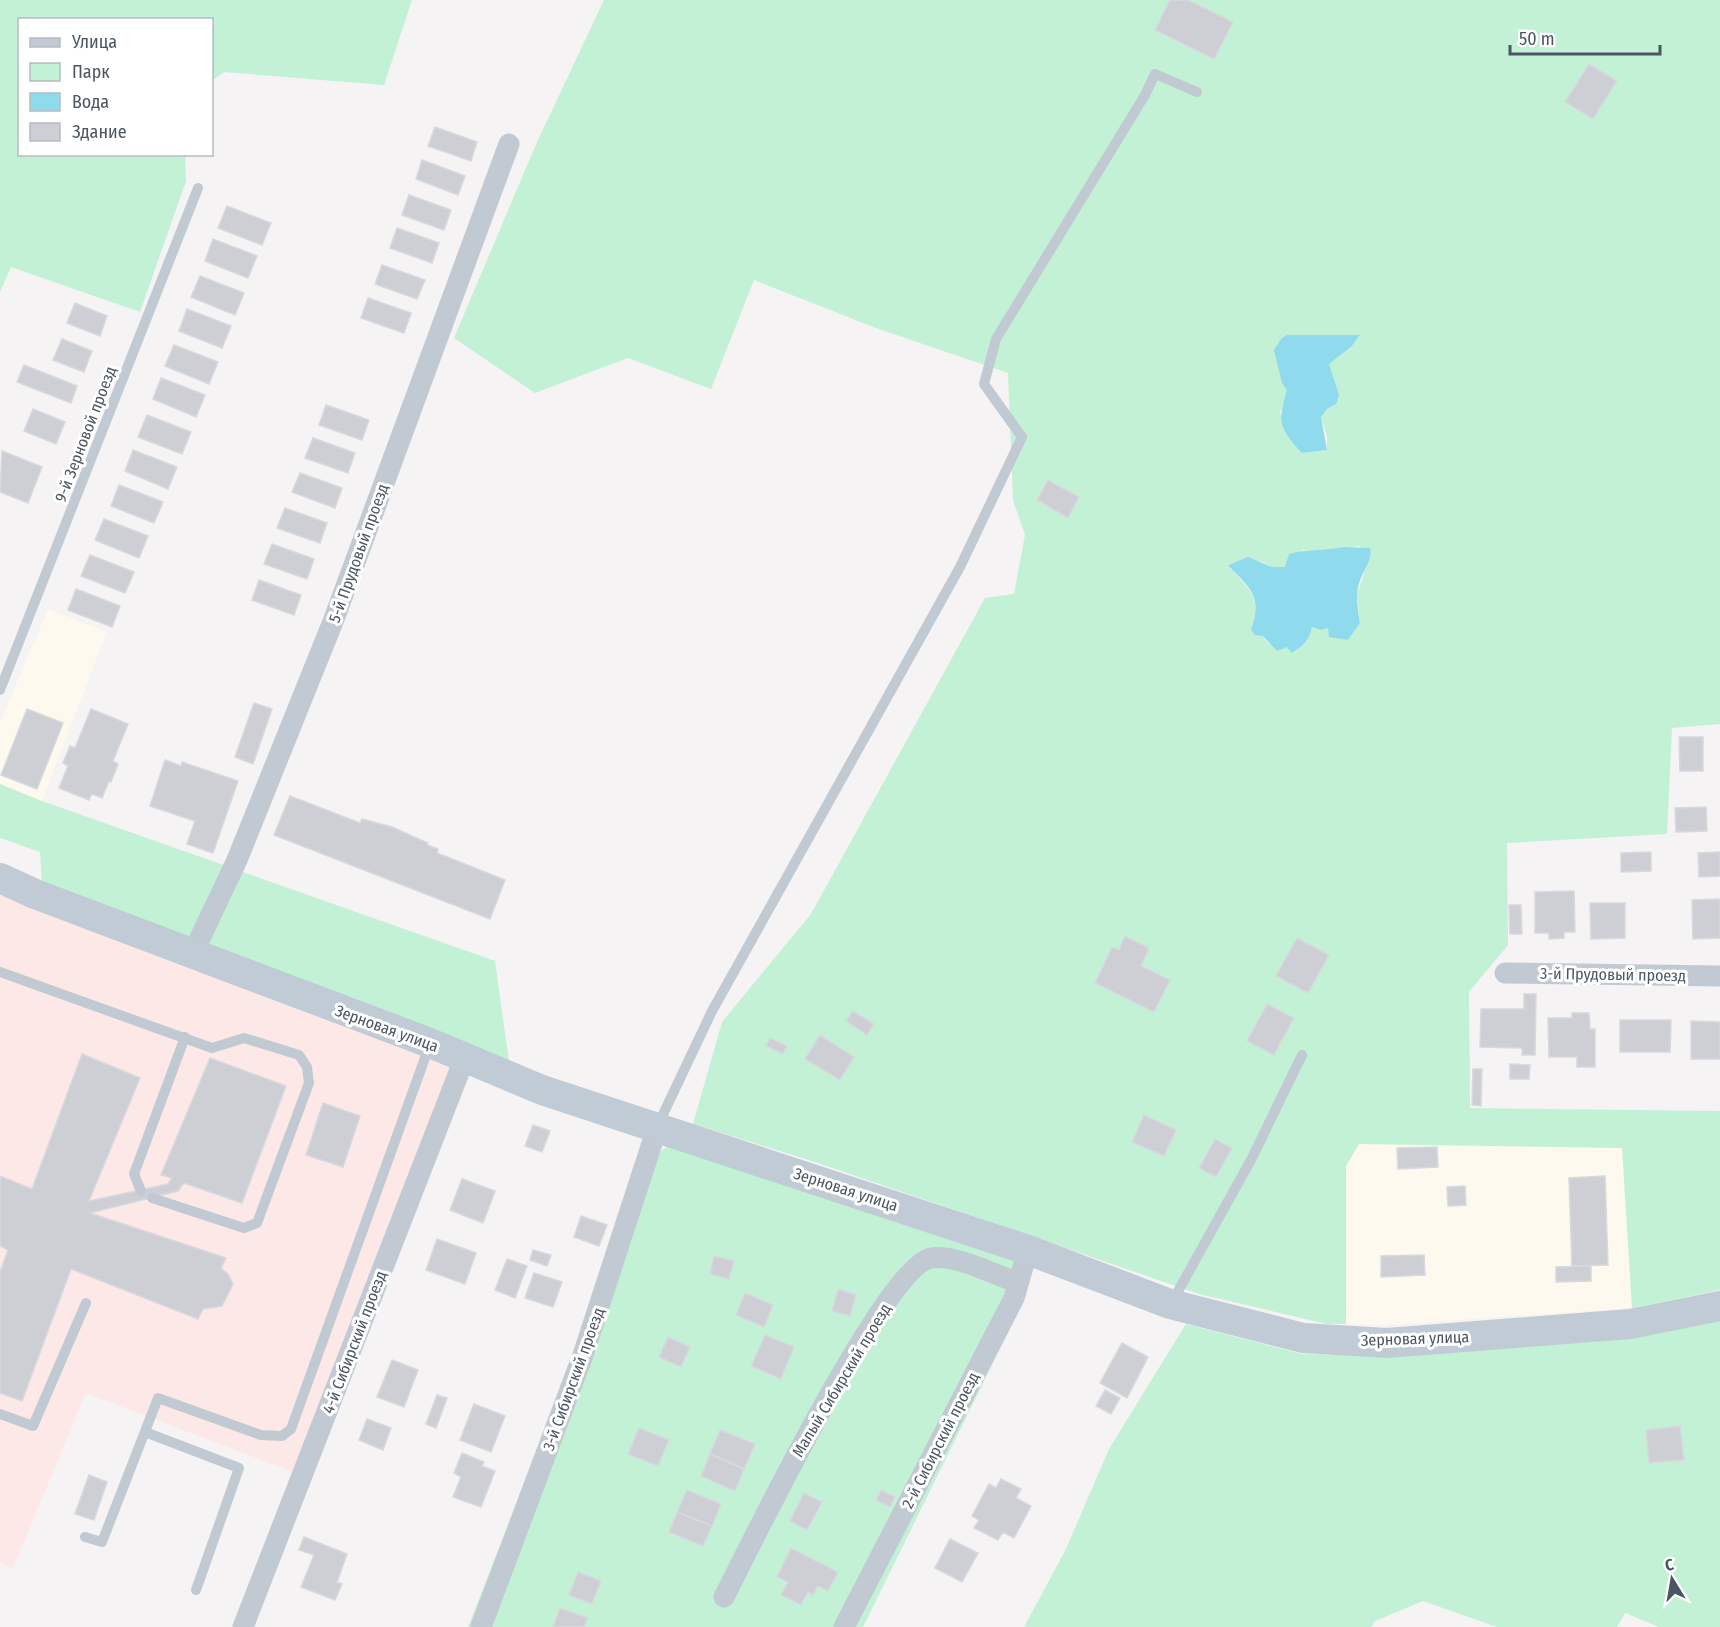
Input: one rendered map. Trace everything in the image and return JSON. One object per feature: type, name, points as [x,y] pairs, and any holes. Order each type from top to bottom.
[{"type":"street","name":"5-й Прудовый проезд","points":[[192,955],[237,860],[334,619],[509,144]]},
{"type":"street","name":"Зерновая улица","points":[[0,878],[35,894],[192,955],[430,1043],[542,1090],[1028,1250],[1170,1304],[1303,1338],[1387,1342],[1630,1324],[1720,1306]]},
{"type":"street","name":"3-й Прудовый проезд","points":[[1505,973],[1720,976]]},
{"type":"street","name":"4-й Сибирский проезд","points":[[243,1627],[465,1057]]},
{"type":"street","name":"3-й Сибирский проезд","points":[[481,1627],[584,1355],[657,1128]]},
{"type":"street","name":"2-й Сибирский проезд","points":[[844,1627],[1014,1298],[1028,1250]]},
{"type":"street","name":"Малый Сибирский проезд","points":[[724,1597],[815,1419],[894,1291],[916,1265],[931,1258],[949,1258],[1018,1283]]},
{"type":"lane","points":[[657,1128],[712,1011],[960,567],[1022,437],[984,384],[996,339],[1145,95],[1155,74],[1197,93]]},
{"type":"lane","name":"9-й Зерновой проезд","points":[[0,690],[198,188]]},
{"type":"lane","points":[[0,972],[212,1048],[244,1038],[299,1056],[307,1067],[309,1083],[257,1223],[244,1228],[152,1198]]},
{"type":"lane","points":[[141,1191],[134,1174],[184,1037]]},
{"type":"lane","points":[[85,1537],[102,1542],[158,1398],[261,1436],[282,1436],[291,1429],[430,1043]]},
{"type":"lane","points":[[1170,1304],[1252,1158],[1302,1055]]},
{"type":"lane","points":[[0,1414],[33,1425],[86,1303]]},
{"type":"lane","points":[[145,1432],[239,1468],[196,1590]]},
{"type":"shaded area","points":[[48,609],[107,632],[42,801],[0,784],[0,722]]},
{"type":"shaded area","points":[[0,891],[451,1067],[296,1473],[86,1393],[13,1568],[0,1562]]},
{"type":"shaded area","points":[[1359,1144],[1623,1148],[1632,1308],[1387,1325],[1346,1324],[1346,1166]]},
{"type":"green space","points":[[0,0],[412,0],[384,85],[224,72],[213,80],[213,18],[18,18],[18,156],[185,156],[186,181],[140,312],[11,267],[0,292]]},
{"type":"green space","points":[[604,0],[1720,0],[1720,724],[1672,728],[1667,834],[1507,843],[1508,945],[1469,992],[1470,1108],[1720,1111],[1720,1290],[1632,1308],[1622,1148],[1359,1144],[1346,1166],[1346,1324],[1327,1324],[1199,1294],[815,1162],[693,1124],[722,1022],[811,914],[985,598],[1014,594],[1025,535],[1013,500],[1008,373],[876,328],[754,280],[711,389],[628,358],[535,393],[454,338],[537,142]],"holes":[[[1360,336],[1352,346],[1329,363],[1336,404],[1327,409],[1321,417],[1327,437],[1327,450],[1302,453],[1280,413],[1287,390],[1334,337]],[[1360,546],[1367,565],[1357,594],[1360,623],[1348,640],[1329,636],[1328,628],[1312,627],[1306,642],[1293,653],[1287,646],[1269,644],[1263,636],[1251,630],[1255,608],[1252,593],[1228,564],[1261,561],[1272,567],[1285,567],[1303,550],[1315,552]]]},
{"type":"green space","points":[[0,784],[42,801],[495,961],[509,1062],[42,884],[40,852],[0,838]]},
{"type":"green space","points":[[669,1145],[1010,1254],[1029,1281],[1023,1302],[863,1627],[468,1627],[576,1351],[642,1150],[660,1152]]},
{"type":"green space","points":[[1720,1316],[1720,1627],[1659,1627],[1625,1613],[1617,1627],[1497,1627],[1423,1601],[1375,1621],[1371,1627],[1024,1627],[1065,1551],[1109,1449],[1186,1324],[1302,1354],[1385,1356]]},
{"type":"water","points":[[1287,335],[1360,335],[1352,346],[1329,364],[1339,395],[1336,404],[1327,409],[1321,417],[1327,450],[1302,453],[1282,424],[1282,410],[1287,390],[1282,383],[1274,350],[1282,338]]},
{"type":"water","points":[[1344,547],[1370,548],[1371,553],[1358,589],[1357,603],[1360,623],[1348,640],[1329,637],[1328,628],[1321,630],[1312,627],[1310,636],[1292,653],[1287,647],[1277,651],[1263,636],[1255,635],[1251,630],[1256,608],[1255,600],[1243,580],[1228,565],[1248,557],[1272,567],[1285,567],[1289,554]]},
{"type":"building","points":[[1170,0],[1188,0],[1233,22],[1214,59],[1155,30]]},
{"type":"building","points":[[1589,64],[1617,81],[1593,119],[1565,102]]},
{"type":"building","points":[[435,127],[477,142],[471,161],[428,146]]},
{"type":"building","points":[[422,160],[465,176],[458,195],[416,179]]},
{"type":"building","points":[[409,195],[451,210],[444,230],[402,215]]},
{"type":"building","points":[[227,206],[271,223],[262,245],[218,228]]},
{"type":"building","points":[[397,228],[439,243],[432,263],[390,248]]},
{"type":"building","points":[[213,239],[257,256],[248,278],[205,261]]},
{"type":"building","points":[[382,265],[425,280],[417,299],[375,284]]},
{"type":"building","points":[[200,276],[244,293],[235,315],[191,297]]},
{"type":"building","points":[[368,298],[411,313],[404,333],[361,318]]},
{"type":"building","points":[[75,303],[107,316],[100,336],[67,323]]},
{"type":"building","points":[[187,309],[231,326],[222,348],[179,331]]},
{"type":"building","points":[[62,339],[92,351],[84,372],[53,360]]},
{"type":"building","points":[[174,345],[218,362],[209,384],[165,366]]},
{"type":"building","points":[[24,365],[77,386],[71,403],[17,382]]},
{"type":"building","points":[[161,378],[205,395],[196,417],[153,399]]},
{"type":"building","points":[[326,405],[369,420],[362,440],[319,425]]},
{"type":"building","points":[[33,409],[65,422],[56,444],[24,431]]},
{"type":"building","points":[[147,415],[191,432],[182,454],[138,437]]},
{"type":"building","points":[[313,438],[355,453],[348,473],[305,458]]},
{"type":"building","points":[[133,450],[177,467],[168,489],[125,471]]},
{"type":"building","points":[[2,451],[42,467],[28,503],[0,492]]},
{"type":"building","points":[[300,473],[342,488],[335,508],[292,492]]},
{"type":"building","points":[[1048,480],[1079,497],[1068,518],[1037,500]]},
{"type":"building","points":[[119,485],[163,502],[154,523],[111,506]]},
{"type":"building","points":[[285,508],[327,523],[320,543],[277,528]]},
{"type":"building","points":[[104,519],[148,536],[139,558],[95,540]]},
{"type":"building","points":[[272,544],[314,559],[307,579],[264,564]]},
{"type":"building","points":[[90,555],[134,572],[125,593],[81,576]]},
{"type":"building","points":[[259,580],[301,595],[294,615],[252,600]]},
{"type":"building","points":[[76,589],[120,606],[112,627],[68,610]]},
{"type":"building","points":[[254,703],[272,709],[253,764],[235,757]]},
{"type":"building","points":[[27,709],[63,723],[37,789],[1,775]]},
{"type":"building","points":[[91,709],[128,724],[113,761],[118,764],[111,782],[109,781],[102,798],[92,794],[89,800],[59,788],[68,766],[63,763],[70,746],[75,748]]},
{"type":"building","points":[[1679,737],[1703,737],[1703,771],[1680,771]]},
{"type":"building","points":[[165,760],[181,766],[182,762],[238,781],[213,853],[187,844],[195,821],[150,806]]},
{"type":"building","points":[[290,796],[360,823],[362,819],[392,827],[428,843],[427,845],[438,849],[437,853],[505,880],[490,919],[274,835]]},
{"type":"building","points":[[1706,807],[1707,831],[1676,832],[1675,808]]},
{"type":"building","points":[[1651,852],[1651,871],[1621,872],[1621,853]]},
{"type":"building","points":[[1720,852],[1720,876],[1699,877],[1698,853]]},
{"type":"building","points":[[1574,891],[1575,932],[1564,932],[1564,938],[1549,939],[1549,933],[1535,933],[1535,892]]},
{"type":"building","points":[[1720,899],[1720,938],[1693,939],[1692,900]]},
{"type":"building","points":[[1590,903],[1625,903],[1625,938],[1591,939]]},
{"type":"building","points":[[1509,905],[1521,905],[1522,934],[1510,934]]},
{"type":"building","points":[[1125,936],[1149,948],[1141,966],[1170,980],[1154,1012],[1095,983],[1112,947],[1119,950]]},
{"type":"building","points":[[1297,938],[1329,955],[1308,993],[1276,976]]},
{"type":"building","points":[[1524,994],[1536,994],[1535,1055],[1522,1055],[1522,1048],[1480,1047],[1481,1009],[1524,1009]]},
{"type":"building","points":[[1267,1004],[1294,1018],[1274,1055],[1247,1041]]},
{"type":"building","points":[[853,1011],[874,1024],[867,1035],[846,1021]]},
{"type":"building","points":[[1572,1013],[1589,1013],[1590,1029],[1595,1029],[1595,1067],[1577,1067],[1577,1057],[1549,1057],[1548,1018],[1572,1018]]},
{"type":"building","points":[[1620,1020],[1671,1020],[1670,1052],[1620,1052]]},
{"type":"building","points":[[1691,1021],[1720,1022],[1720,1059],[1691,1059]]},
{"type":"building","points":[[820,1035],[854,1057],[840,1080],[805,1059]]},
{"type":"building","points":[[770,1038],[787,1046],[783,1054],[766,1046]]},
{"type":"building","points":[[82,1054],[140,1078],[89,1201],[168,1184],[172,1178],[161,1175],[210,1058],[286,1086],[242,1203],[184,1183],[178,1191],[90,1213],[226,1258],[221,1268],[228,1274],[233,1284],[222,1306],[203,1309],[198,1319],[71,1269],[22,1401],[0,1393],[0,1272],[8,1250],[0,1246],[0,1176],[32,1189]]},
{"type":"building","points":[[1510,1064],[1530,1065],[1529,1079],[1510,1079]]},
{"type":"building","points":[[1473,1069],[1482,1069],[1481,1106],[1472,1105]]},
{"type":"building","points":[[323,1103],[360,1116],[343,1167],[306,1155]]},
{"type":"building","points":[[1144,1115],[1176,1130],[1164,1156],[1132,1142]]},
{"type":"building","points":[[533,1125],[550,1131],[542,1152],[525,1146]]},
{"type":"building","points":[[1215,1139],[1232,1148],[1216,1177],[1199,1168]]},
{"type":"building","points":[[1437,1147],[1438,1167],[1398,1169],[1397,1148]]},
{"type":"building","points":[[1605,1176],[1608,1265],[1572,1266],[1569,1178]]},
{"type":"building","points":[[462,1179],[495,1191],[483,1223],[450,1210]]},
{"type":"building","points":[[1465,1186],[1466,1205],[1448,1206],[1447,1187]]},
{"type":"building","points":[[581,1216],[607,1225],[599,1246],[574,1237]]},
{"type":"building","points":[[437,1239],[476,1253],[465,1284],[426,1270]]},
{"type":"building","points":[[533,1250],[551,1255],[547,1266],[530,1260]]},
{"type":"building","points":[[1424,1255],[1425,1275],[1381,1277],[1381,1256]]},
{"type":"building","points":[[714,1256],[734,1261],[729,1279],[710,1274]]},
{"type":"building","points":[[507,1259],[527,1266],[515,1298],[495,1290]]},
{"type":"building","points":[[1591,1266],[1591,1281],[1556,1282],[1556,1267]]},
{"type":"building","points":[[534,1273],[562,1282],[553,1307],[525,1298]]},
{"type":"building","points":[[838,1289],[856,1295],[850,1316],[832,1311]]},
{"type":"building","points":[[745,1293],[773,1305],[764,1327],[736,1315]]},
{"type":"building","points":[[765,1335],[794,1347],[781,1379],[751,1366]]},
{"type":"building","points":[[668,1337],[690,1347],[681,1367],[659,1357]]},
{"type":"building","points":[[1122,1343],[1148,1357],[1127,1398],[1100,1383]]},
{"type":"building","points":[[392,1360],[418,1370],[404,1407],[377,1397]]},
{"type":"building","points":[[1105,1390],[1120,1398],[1111,1414],[1096,1406]]},
{"type":"building","points":[[437,1395],[447,1398],[436,1428],[426,1424]]},
{"type":"building","points":[[474,1404],[505,1416],[491,1452],[460,1440]]},
{"type":"building","points":[[367,1419],[391,1428],[383,1450],[359,1440]]},
{"type":"building","points":[[1680,1426],[1684,1460],[1649,1463],[1646,1430]]},
{"type":"building","points":[[639,1428],[669,1440],[658,1466],[628,1454]]},
{"type":"building","points":[[720,1430],[755,1444],[744,1469],[710,1454]]},
{"type":"building","points":[[462,1453],[484,1462],[482,1466],[495,1471],[481,1507],[453,1497],[461,1477],[454,1473]]},
{"type":"building","points":[[710,1454],[744,1469],[735,1491],[701,1476]]},
{"type":"building","points":[[89,1475],[107,1482],[94,1520],[75,1514]]},
{"type":"building","points":[[1001,1479],[1021,1489],[1016,1498],[1031,1506],[1014,1538],[1003,1532],[998,1540],[974,1528],[979,1520],[972,1516],[989,1484],[996,1488]]},
{"type":"building","points":[[687,1490],[721,1504],[712,1526],[677,1512]]},
{"type":"building","points":[[881,1490],[895,1497],[890,1507],[876,1500]]},
{"type":"building","points":[[804,1493],[822,1502],[807,1530],[790,1521]]},
{"type":"building","points":[[677,1512],[712,1526],[703,1546],[669,1532]]},
{"type":"building","points":[[304,1537],[347,1554],[337,1582],[342,1584],[335,1600],[301,1587],[314,1555],[299,1550]]},
{"type":"building","points":[[950,1539],[978,1553],[962,1582],[935,1568]]},
{"type":"building","points":[[791,1548],[838,1572],[828,1591],[818,1586],[813,1595],[808,1592],[801,1605],[781,1595],[788,1582],[777,1577]]},
{"type":"building","points":[[578,1572],[601,1581],[592,1604],[569,1595]]},
{"type":"building","points":[[560,1608],[588,1618],[584,1627],[553,1627]]}]
